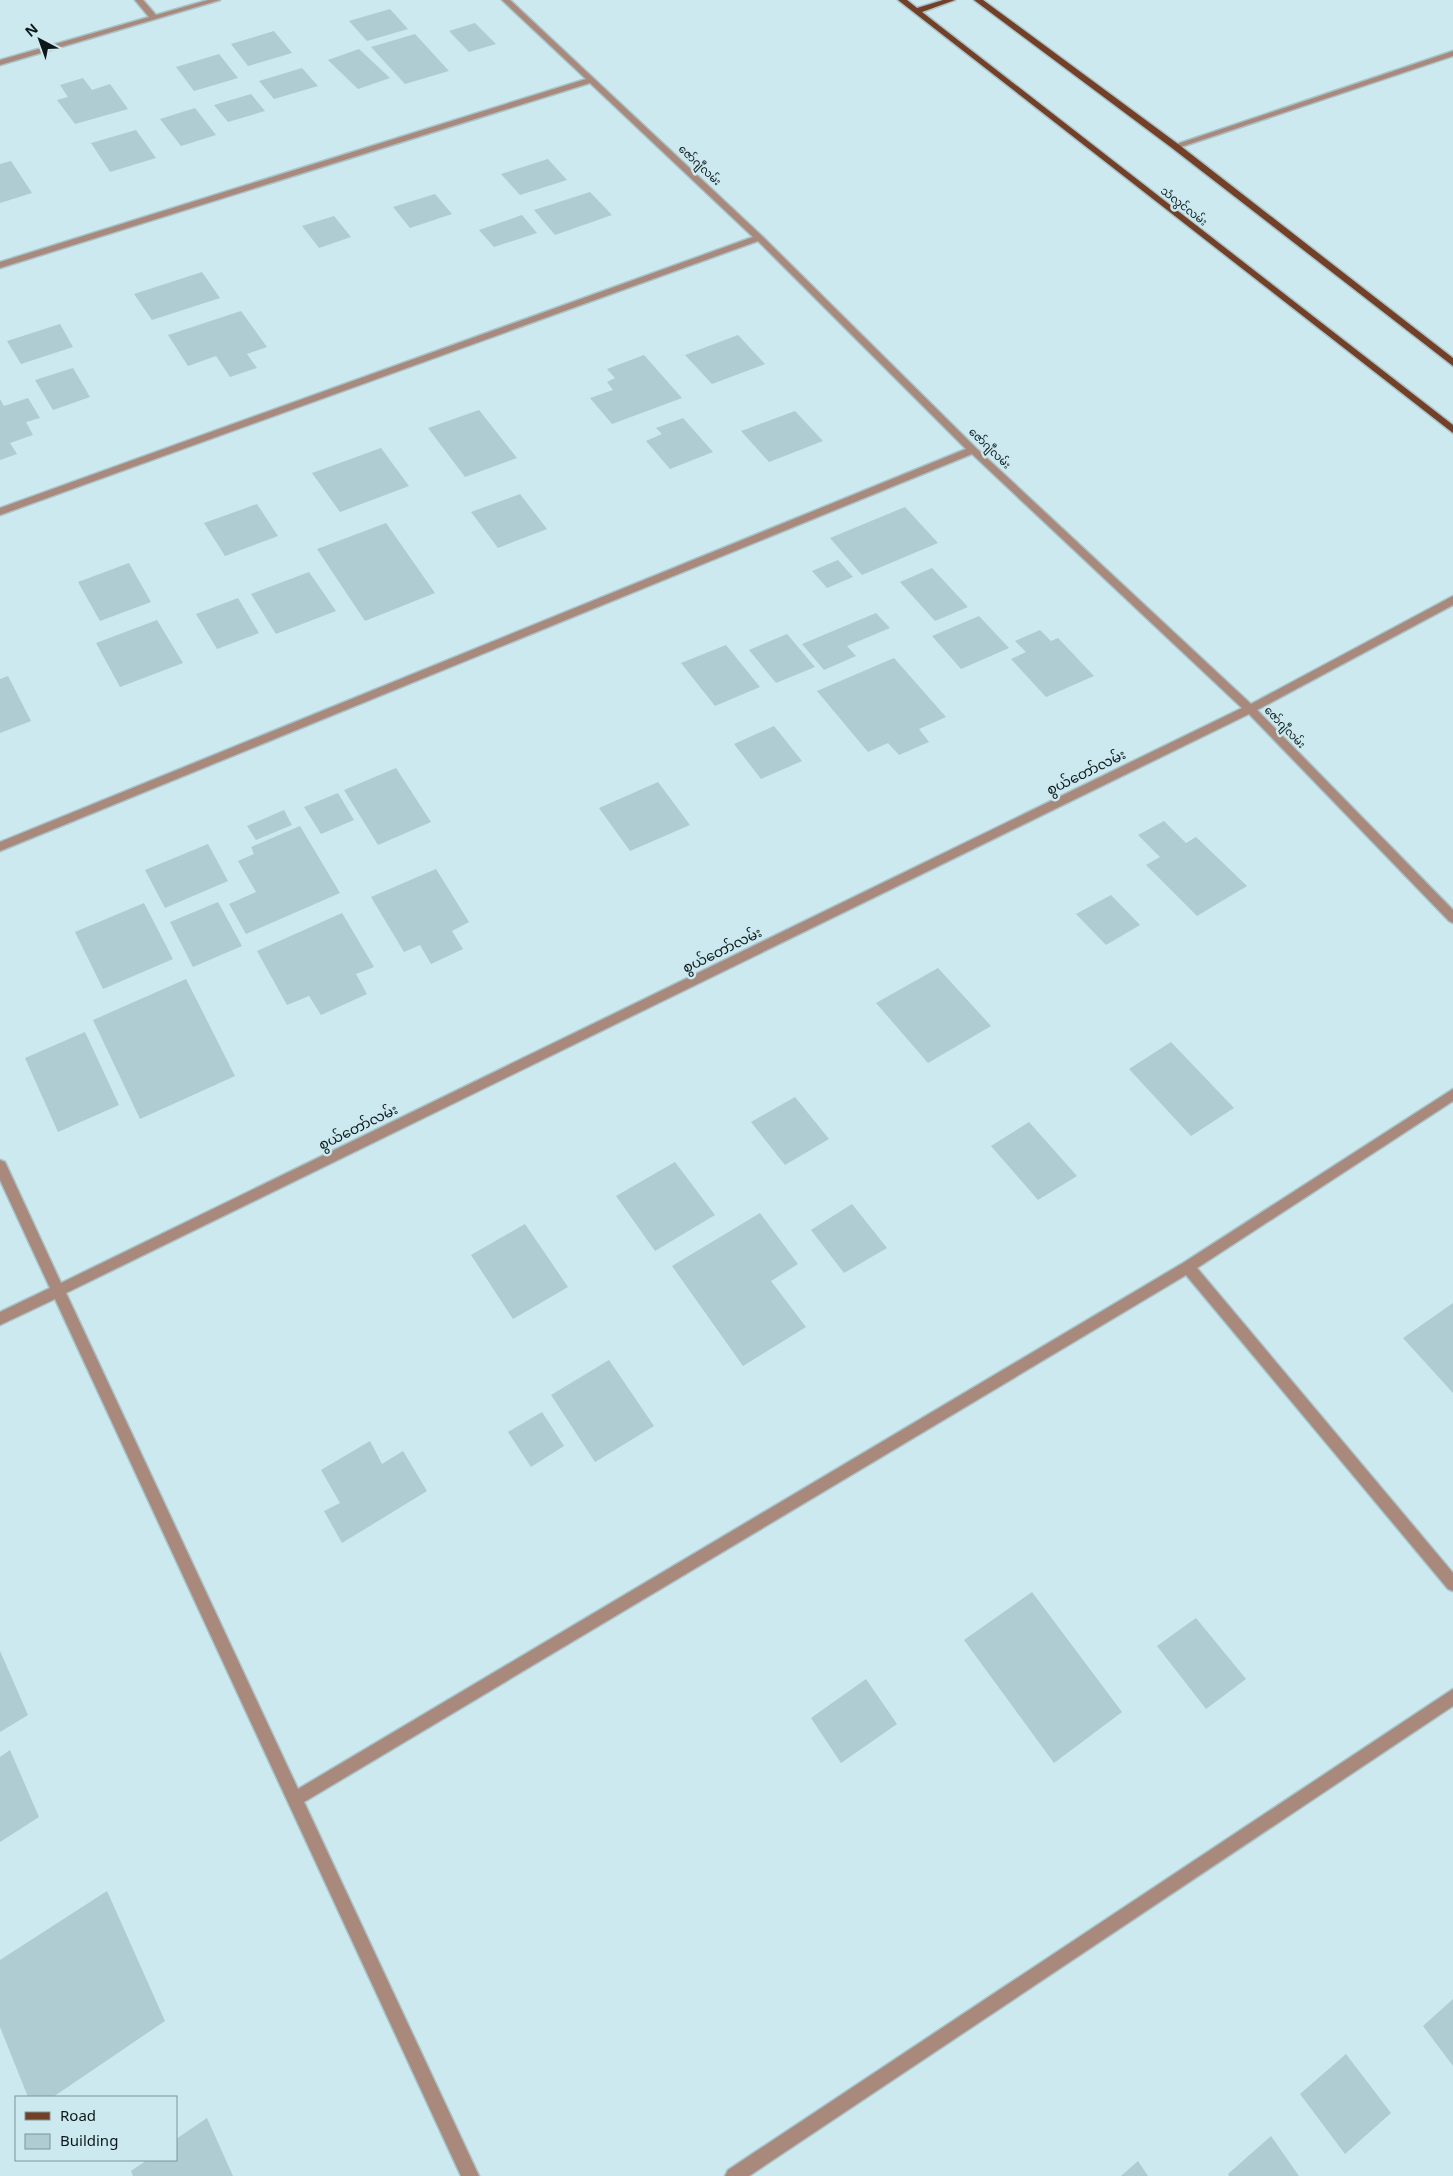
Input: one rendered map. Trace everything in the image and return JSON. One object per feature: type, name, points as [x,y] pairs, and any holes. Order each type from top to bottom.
[{"type":"main road","name":"သံလွင်လမ်း","points":[[902,0],[1453,430]]},
{"type":"main road","points":[[916,11],[951,0]]},
{"type":"main road","points":[[978,0],[1175,146],[1453,363]]},
{"type":"street","points":[[140,0],[154,18]]},
{"type":"street","points":[[0,63],[216,0]]},
{"type":"street","name":"ဇော်ဂျီလမ်း","points":[[506,0],[759,238],[973,450],[1250,709],[1453,918]]},
{"type":"street","points":[[1175,146],[1453,53]]},
{"type":"street","points":[[0,265],[592,80]]},
{"type":"street","points":[[0,512],[759,238]]},
{"type":"street","points":[[0,847],[973,450]]},
{"type":"street","name":"စွယ်တော်လမ်း","points":[[0,1318],[1250,709],[1453,600]]},
{"type":"street","points":[[295,1799],[1188,1267],[1453,1094]]},
{"type":"street","points":[[0,1166],[470,2176]]},
{"type":"street","points":[[1188,1267],[1453,1584]]},
{"type":"street","points":[[734,2176],[1453,1697]]},
{"type":"building","points":[[390,9],[408,29],[367,41],[349,21]]},
{"type":"building","points":[[475,23],[496,44],[469,52],[449,31]]},
{"type":"building","points":[[274,31],[292,53],[248,66],[231,44]]},
{"type":"building","points":[[415,34],[449,71],[405,84],[371,47]]},
{"type":"building","points":[[359,49],[390,78],[358,89],[328,60]]},
{"type":"building","points":[[219,54],[238,78],[194,91],[176,67]]},
{"type":"building","points":[[302,68],[318,86],[274,99],[259,81]]},
{"type":"building","points":[[83,78],[92,90],[110,84],[128,109],[75,124],[57,100],[68,97],[60,85]]},
{"type":"building","points":[[251,94],[265,111],[228,122],[214,105]]},
{"type":"building","points":[[195,108],[216,135],[181,146],[160,119]]},
{"type":"building","points":[[136,130],[156,158],[110,172],[91,143]]},
{"type":"building","points":[[548,159],[567,180],[520,195],[501,174]]},
{"type":"building","points":[[11,161],[32,193],[0,203],[0,164]]},
{"type":"building","points":[[590,192],[612,215],[555,235],[534,210]]},
{"type":"building","points":[[435,194],[452,214],[410,228],[393,207]]},
{"type":"building","points":[[522,215],[537,233],[494,247],[479,230]]},
{"type":"building","points":[[334,216],[351,237],[319,248],[302,226]]},
{"type":"building","points":[[202,272],[220,298],[152,320],[134,294]]},
{"type":"building","points":[[241,311],[267,347],[247,354],[257,368],[230,377],[216,356],[188,366],[168,335]]},
{"type":"building","points":[[60,324],[73,347],[21,364],[7,341]]},
{"type":"building","points":[[738,335],[765,364],[712,384],[685,355]]},
{"type":"building","points":[[644,355],[682,398],[612,424],[590,398],[613,390],[607,382],[615,378],[607,369]]},
{"type":"building","points":[[73,368],[90,397],[53,410],[35,380]]},
{"type":"building","points":[[28,398],[40,418],[26,422],[33,435],[10,443],[17,454],[0,460],[0,399],[4,406]]},
{"type":"building","points":[[479,410],[517,458],[465,477],[428,428]]},
{"type":"building","points":[[795,411],[823,441],[769,462],[741,431]]},
{"type":"building","points":[[683,418],[713,452],[670,469],[646,441],[662,434],[656,428]]},
{"type":"building","points":[[381,448],[409,486],[340,512],[312,473]]},
{"type":"building","points":[[520,494],[547,529],[498,548],[471,512]]},
{"type":"building","points":[[257,504],[278,536],[225,556],[204,523]]},
{"type":"building","points":[[905,507],[938,543],[862,575],[830,538]]},
{"type":"building","points":[[386,523],[435,593],[365,621],[317,549]]},
{"type":"building","points":[[838,560],[853,577],[827,588],[812,571]]},
{"type":"building","points":[[129,563],[151,602],[100,621],[78,582]]},
{"type":"building","points":[[932,568],[968,607],[935,621],[900,582]]},
{"type":"building","points":[[309,572],[336,611],[276,634],[251,594]]},
{"type":"building","points":[[238,598],[259,633],[217,649],[196,614]]},
{"type":"building","points":[[876,613],[890,628],[847,646],[856,656],[824,670],[802,644]]},
{"type":"building","points":[[979,616],[1009,648],[961,669],[932,636]]},
{"type":"building","points":[[157,620],[183,663],[120,687],[96,643]]},
{"type":"building","points":[[1040,630],[1051,641],[1058,638],[1094,676],[1046,697],[1011,659],[1026,652],[1015,641]]},
{"type":"building","points":[[787,634],[815,667],[776,683],[749,650]]},
{"type":"building","points":[[726,645],[760,687],[715,706],[681,663]]},
{"type":"building","points":[[894,658],[946,717],[919,729],[929,742],[899,755],[888,743],[868,752],[817,691]]},
{"type":"building","points":[[8,676],[31,721],[0,733],[0,679]]},
{"type":"building","points":[[774,726],[802,761],[761,779],[734,744]]},
{"type":"building","points":[[396,768],[431,822],[378,845],[344,790]]},
{"type":"building","points":[[658,782],[690,825],[630,851],[599,808]]},
{"type":"building","points":[[338,793],[354,820],[321,834],[304,807]]},
{"type":"building","points":[[284,810],[292,825],[256,840],[247,826]]},
{"type":"building","points":[[1164,821],[1186,843],[1196,837],[1247,886],[1197,916],[1146,865],[1160,857],[1138,835]]},
{"type":"building","points":[[300,826],[340,893],[246,934],[229,904],[256,892],[238,861],[254,854],[251,847]]},
{"type":"building","points":[[208,844],[228,881],[165,908],[145,870]]},
{"type":"building","points":[[436,869],[469,922],[452,931],[463,949],[431,964],[420,945],[404,952],[371,897]]},
{"type":"building","points":[[1111,895],[1140,925],[1106,945],[1076,914]]},
{"type":"building","points":[[218,902],[242,946],[193,967],[170,922]]},
{"type":"building","points":[[144,903],[173,959],[103,989],[75,932]]},
{"type":"building","points":[[342,913],[374,967],[356,974],[367,994],[321,1015],[309,996],[287,1005],[257,951]]},
{"type":"building","points":[[938,968],[991,1026],[928,1063],[876,1003]]},
{"type":"building","points":[[186,979],[235,1076],[140,1119],[93,1020]]},
{"type":"building","points":[[85,1032],[119,1105],[58,1132],[25,1058]]},
{"type":"building","points":[[1171,1042],[1234,1108],[1191,1136],[1129,1069]]},
{"type":"building","points":[[795,1097],[829,1139],[785,1165],[751,1122]]},
{"type":"building","points":[[1029,1122],[1077,1176],[1038,1200],[991,1146]]},
{"type":"building","points":[[675,1162],[715,1215],[655,1251],[616,1196]]},
{"type":"building","points":[[852,1204],[887,1248],[844,1273],[811,1230]]},
{"type":"building","points":[[760,1213],[798,1264],[771,1281],[806,1327],[743,1366],[672,1266]]},
{"type":"building","points":[[525,1224],[568,1287],[513,1319],[471,1255]]},
{"type":"building","points":[[1453,1303],[1453,1393],[1403,1338]]},
{"type":"building","points":[[609,1360],[654,1426],[595,1462],[551,1395]]},
{"type":"building","points":[[542,1412],[564,1446],[531,1467],[508,1432]]},
{"type":"building","points":[[370,1441],[382,1464],[403,1451],[427,1491],[342,1543],[324,1511],[340,1503],[321,1470]]},
{"type":"building","points":[[1032,1592],[1122,1712],[1054,1763],[964,1640]]},
{"type":"building","points":[[1196,1618],[1246,1679],[1206,1709],[1157,1646]]},
{"type":"building","points":[[0,1651],[28,1715],[0,1732]]},
{"type":"building","points":[[866,1679],[897,1724],[841,1763],[811,1718]]},
{"type":"building","points":[[10,1750],[39,1817],[0,1842],[0,1757]]},
{"type":"building","points":[[107,1891],[165,2021],[54,2096],[28,2096],[0,2027],[0,1960]]},
{"type":"building","points":[[1453,1999],[1453,2066],[1423,2026]]},
{"type":"building","points":[[1346,2054],[1391,2113],[1345,2154],[1300,2094]]},
{"type":"building","points":[[207,2118],[233,2176],[133,2176],[131,2171],[146,2161],[178,2161],[178,2138]]},
{"type":"building","points":[[1271,2136],[1299,2176],[1229,2176],[1228,2174]]},
{"type":"building","points":[[1138,2161],[1148,2176],[1121,2176]]}]
